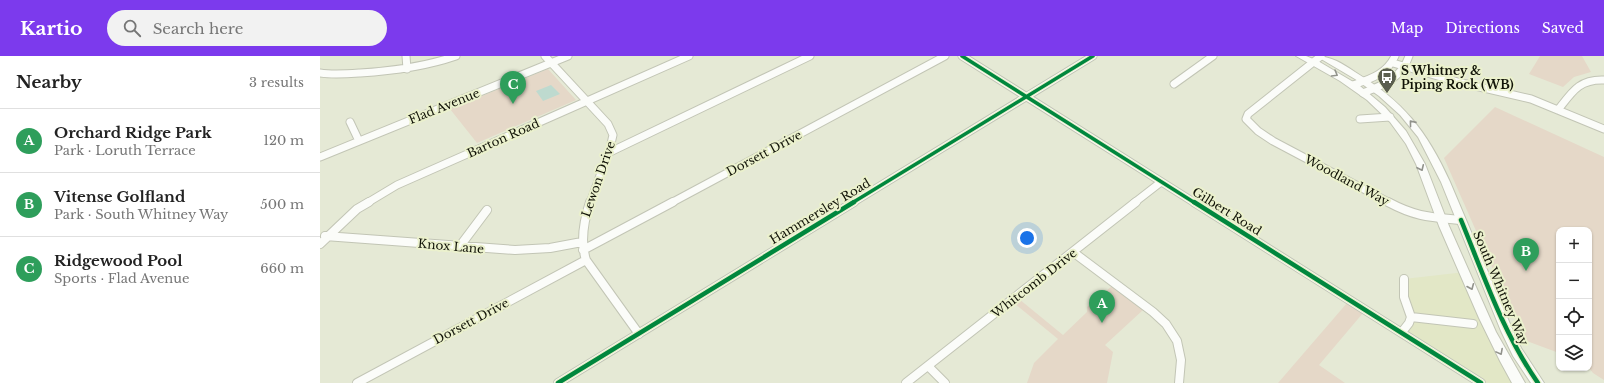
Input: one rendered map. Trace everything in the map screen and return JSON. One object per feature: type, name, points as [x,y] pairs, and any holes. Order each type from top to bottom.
[{"type":"main road","name":"South Whitney Way","points":[[1300,56],[1318,58],[1364,81],[1374,88],[1405,115],[1428,146],[1461,220],[1507,331],[1517,352],[1538,383]]},
{"type":"main road","name":"South Whitney Way","points":[[1318,58],[1354,85],[1390,117],[1404,134],[1426,177],[1441,219],[1500,351],[1520,383]]},
{"type":"street","points":[[406,56],[406,69]]},
{"type":"street","points":[[320,73],[355,74],[406,69],[425,66],[456,56]]},
{"type":"street","name":"Lewon Drive","points":[[545,56],[608,124],[613,135],[608,153],[584,216],[583,246],[586,260],[639,334]]},
{"type":"street","name":"Flad Avenue","points":[[320,157],[568,56]]},
{"type":"street","name":"Barton Road","points":[[320,244],[324,236],[357,209],[397,185],[689,56]]},
{"type":"street","points":[[608,153],[810,56]]},
{"type":"street","name":"Dorsett Drive","points":[[583,246],[945,56]]},
{"type":"street","name":"Gilbert Road","points":[[962,56],[1482,383]]},
{"type":"street","name":"Hammersley Road","points":[[558,383],[1093,56]]},
{"type":"street","points":[[1174,84],[1213,56]]},
{"type":"street","points":[[1363,93],[1390,82],[1407,66],[1409,56]]},
{"type":"street","name":"Woodland Way","points":[[1318,58],[1255,107],[1246,119],[1256,130],[1406,212],[1424,217],[1461,220]]},
{"type":"street","points":[[1354,85],[1381,74],[1394,59],[1407,66],[1458,82],[1531,99],[1604,129]]},
{"type":"street","points":[[1558,110],[1580,84],[1591,80],[1604,80]]},
{"type":"street","points":[[1360,119],[1390,117]]},
{"type":"street","points":[[350,122],[359,141]]},
{"type":"street","name":"Whitcomb Drive","points":[[906,383],[1161,182]]},
{"type":"street","points":[[460,246],[487,210]]},
{"type":"street","name":"Knox Lane","points":[[324,236],[515,250],[583,246]]},
{"type":"street","points":[[1073,252],[1153,312],[1166,324],[1177,341],[1181,360],[1179,383]]},
{"type":"street","name":"Dorsett Drive","points":[[357,383],[586,260]]},
{"type":"street","points":[[1402,332],[1409,323],[1411,317],[1404,300],[1404,279]]},
{"type":"street","points":[[1411,317],[1473,324]]},
{"type":"street","points":[[928,366],[945,383]]},
{"type":"shaded area","points":[[1540,56],[1582,56],[1591,72],[1574,77],[1563,87],[1529,74]]},
{"type":"shaded area","points":[[548,69],[576,100],[477,143],[450,109]]},
{"type":"shaded area","points":[[551,85],[560,94],[543,101],[536,91]]},
{"type":"shaded area","points":[[1495,107],[1604,157],[1604,380],[1591,371],[1592,227],[1556,227],[1556,352],[1524,340],[1444,158]]},
{"type":"shaded area","points":[[1465,272],[1519,383],[1481,383],[1402,332],[1409,323],[1404,279]]},
{"type":"shaded area","points":[[1112,286],[1143,310],[1105,345],[1113,352],[1107,383],[1027,383],[1034,363],[1058,339],[1014,303],[1019,299],[1063,335],[1087,312],[1087,307]]},
{"type":"shaded area","points":[[1347,303],[1363,313],[1319,365],[1345,383],[1278,383]]},
{"type":"cycle path","points":[[962,56],[1481,383]]},
{"type":"cycle path","points":[[558,383],[1093,56]]},
{"type":"cycle path","points":[[1461,220],[1504,325],[1525,364],[1538,383]]},
{"type":"place","name":"S Whitney & Piping Rock (WB)","points":[[1387,94]]},
{"type":"place","name":"Ridgewood Pool","points":[[513,104]]},
{"type":"place","name":"Vitense Golfland","points":[[1526,271]]},
{"type":"place","name":"Orchard Ridge Park","points":[[1102,323]]}]
